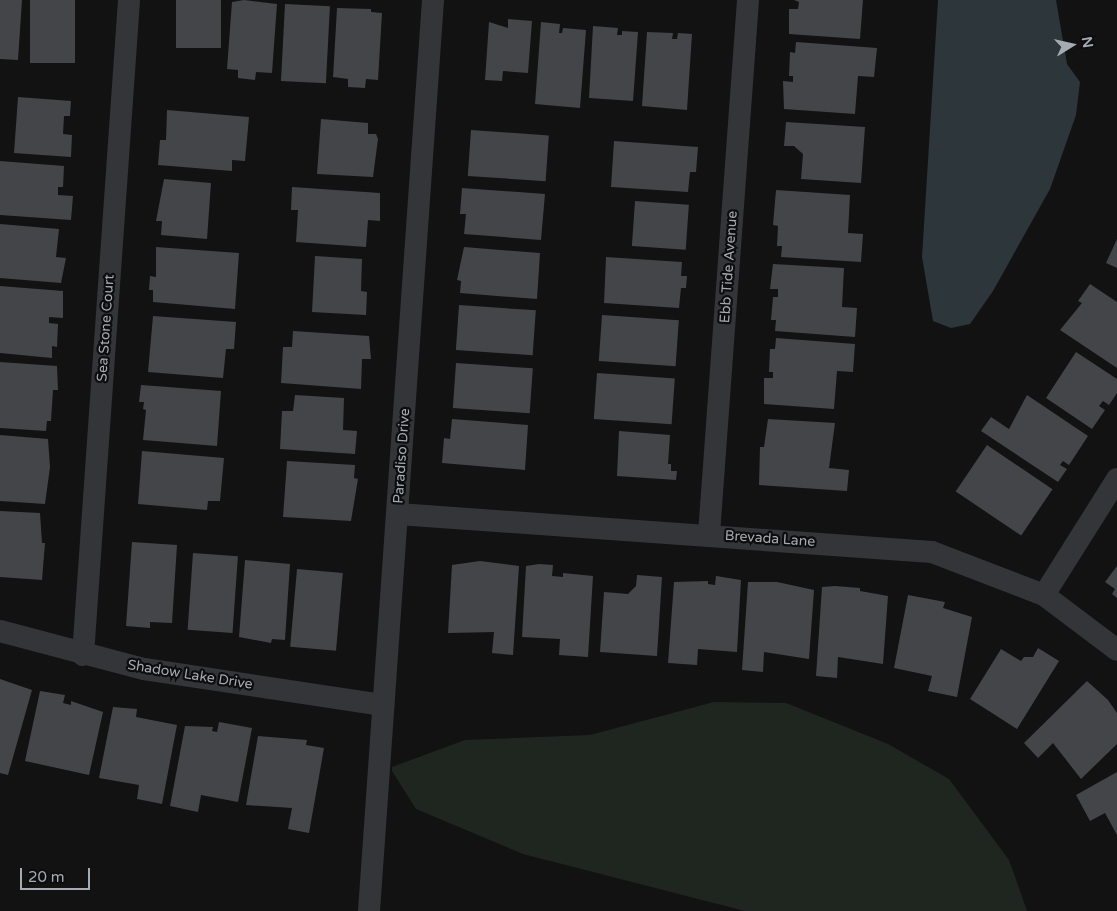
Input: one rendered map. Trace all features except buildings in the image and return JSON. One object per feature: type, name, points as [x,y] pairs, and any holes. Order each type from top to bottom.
[{"type":"street","name":"Sea Stone Court","points":[[83,655],[129,0]]},
{"type":"street","name":"Paradiso Drive","points":[[369,911],[433,0]]},
{"type":"street","name":"Ebb Tide Avenue","points":[[709,534],[748,0]]},
{"type":"street","points":[[1044,595],[1117,479]]},
{"type":"street","name":"Brevada Lane","points":[[398,514],[709,534],[932,552],[1044,595],[1117,650]]},
{"type":"street","name":"Shadow Lake Drive","points":[[0,631],[83,655],[144,669],[383,705]]},
{"type":"shaded area","points":[[938,0],[1056,0],[1067,64],[1080,82],[1076,115],[1050,189],[993,291],[970,324],[951,328],[933,321],[922,257]]},
{"type":"shaded area","points":[[714,702],[786,703],[888,744],[949,779],[1009,860],[1027,911],[745,911],[523,854],[416,809],[392,771],[392,767],[465,740],[590,735]]}]
